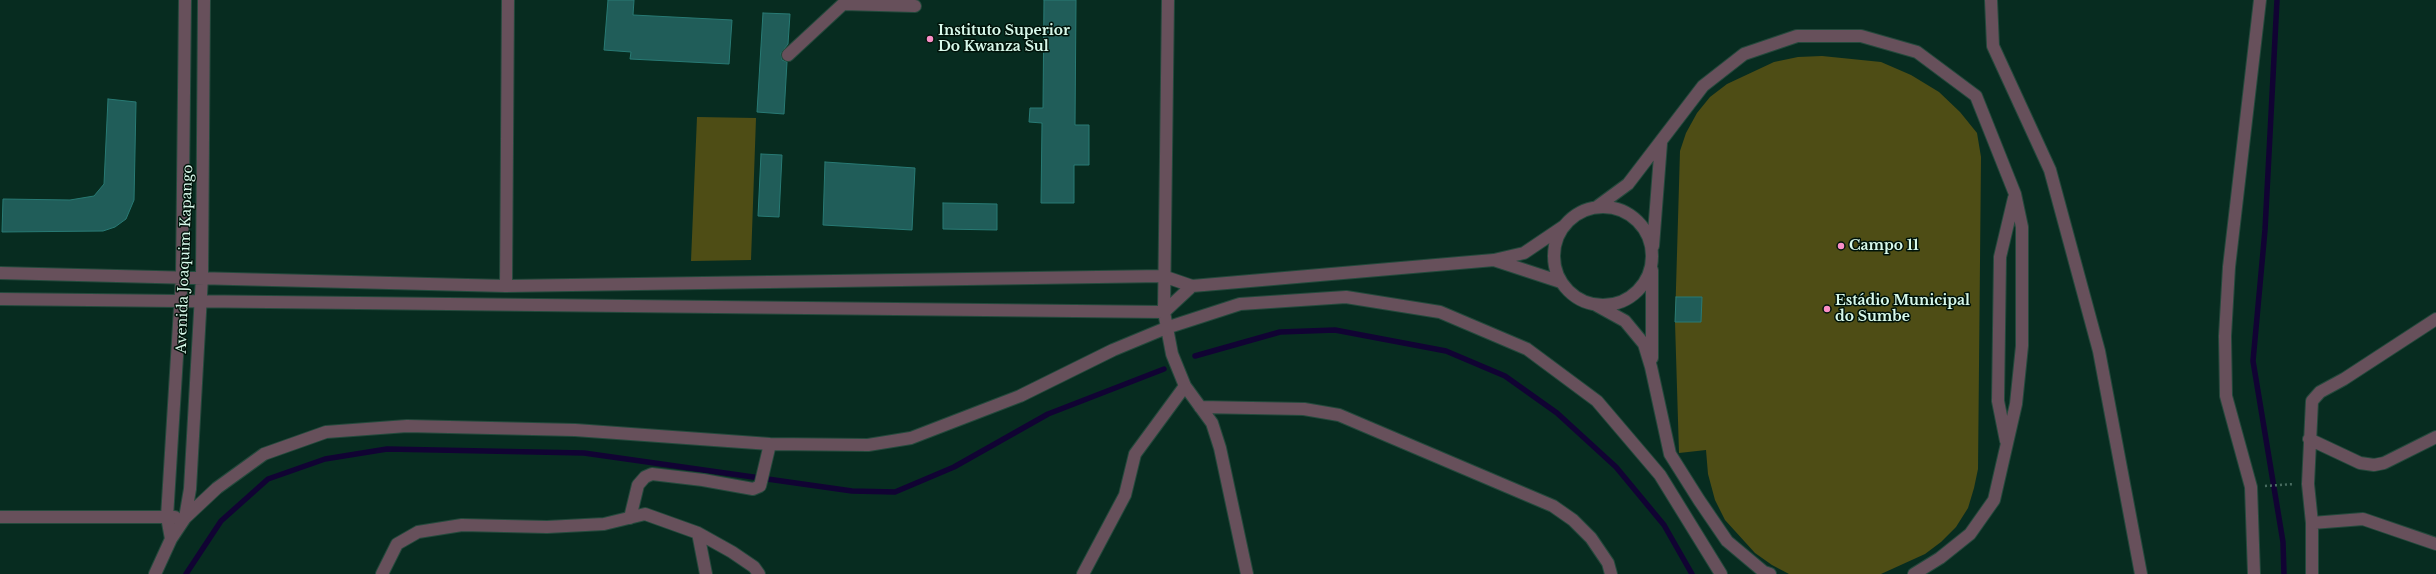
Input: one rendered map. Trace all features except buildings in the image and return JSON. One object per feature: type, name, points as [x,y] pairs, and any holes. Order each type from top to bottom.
[{"type":"street","name":"Avenida Joaquim Kapango","points":[[171,539],[167,517],[182,276],[185,0]]},
{"type":"street","name":"Avenida Joaquim Kapango","points":[[185,518],[190,489],[202,277],[204,0]]},
{"type":"street","points":[[506,286],[508,0]]},
{"type":"street","points":[[1168,0],[1163,276],[1166,328],[1172,354],[1185,386],[1212,423],[1220,448],[1247,574]]},
{"type":"street","points":[[1991,0],[1993,46],[2050,170],[2099,351],[2141,574]]},
{"type":"street","points":[[2254,574],[2251,487],[2226,396],[2225,336],[2229,268],[2260,0]]},
{"type":"street","points":[[788,55],[842,4],[915,6]]},
{"type":"street","points":[[0,273],[182,276],[506,286],[1163,276],[1192,286],[1494,260],[1524,253],[1564,226],[1577,214],[1598,206],[1628,184],[1661,143],[1703,86],[1744,54],[1797,36],[1861,36],[1917,52],[1976,96],[2015,194],[2022,227],[2022,346],[2016,404],[1994,500],[1970,534],[1940,558],[1914,574]]},
{"type":"street","points":[[1596,305],[1612,304],[1628,297],[1642,286],[1650,272],[1661,143]]},
{"type":"street","points":[[2007,446],[1998,401],[2000,257],[2015,194]]},
{"type":"street","points":[[1598,206],[1613,207],[1629,213],[1640,223],[1652,246],[1652,367]]},
{"type":"street","points":[[1564,226],[1558,235],[1554,253],[1555,265],[1561,282],[1566,289],[1580,300],[1596,305],[1625,321],[1644,344],[1652,367],[1670,454],[1727,541],[1764,572],[1770,574]]},
{"type":"street","points":[[1494,260],[1561,282]]},
{"type":"street","points":[[0,299],[201,300],[1164,312],[1192,286]]},
{"type":"street","points":[[155,574],[171,539],[185,518],[217,488],[264,454],[326,432],[407,426],[575,430],[770,448],[868,445],[911,438],[1020,396],[1113,350],[1166,328],[1240,304],[1346,298],[1440,312],[1527,349],[1597,401],[1660,475],[1721,574]]},
{"type":"street","points":[[2312,574],[2312,523],[2308,484],[2312,401],[2320,392],[2344,379],[2436,319]]},
{"type":"street","points":[[1083,574],[1125,495],[1135,454],[1185,386]]},
{"type":"street","points":[[1200,407],[1304,409],[1339,415],[1553,506],[1573,520],[1591,538],[1608,563],[1611,574]]},
{"type":"street","points":[[2309,439],[2360,463],[2374,465],[2384,463],[2436,437]]},
{"type":"street","points":[[630,518],[638,485],[645,477],[652,474],[703,480],[753,489],[760,486],[763,479],[770,448]]},
{"type":"street","points":[[382,574],[397,544],[418,532],[462,525],[547,527],[604,524],[645,514],[698,533],[754,566],[759,574]]},
{"type":"street","points":[[0,517],[185,518]]},
{"type":"street","points":[[2312,523],[2363,519],[2436,544]]},
{"type":"street","points":[[698,533],[706,574]]},
{"type":"path","points":[[2262,486],[2289,484]]},
{"type":"shaded area","name":"Estádio Municipal do Sumbe","points":[[1822,56],[1881,62],[1911,75],[1939,92],[1960,112],[1977,133],[1981,157],[1978,469],[1974,488],[1968,508],[1956,527],[1941,542],[1925,554],[1881,574],[1789,574],[1772,565],[1755,553],[1725,520],[1715,500],[1708,474],[1706,450],[1679,453],[1675,322],[1680,151],[1686,133],[1697,113],[1710,97],[1727,84],[1774,62],[1798,57]]},
{"type":"shaded area","points":[[697,117],[756,118],[751,260],[691,261]]},
{"type":"waterway","points":[[2277,0],[2265,230],[2253,361],[2283,542],[2284,574]]},
{"type":"waterway","points":[[1195,356],[1280,332],[1335,330],[1446,351],[1505,376],[1557,413],[1616,467],[1664,525],[1692,574]]},
{"type":"waterway","points":[[186,574],[221,521],[268,479],[325,459],[387,449],[584,453],[852,491],[895,492],[954,467],[1048,414],[1164,369]]},
{"type":"place","name":"Instituto Superior Do Kwanza Sul","points":[[930,39]]},
{"type":"place","name":"Campo 11","points":[[1841,246]]},
{"type":"place","name":"Estádio Municipal do Sumbe","points":[[1827,309]]}]
